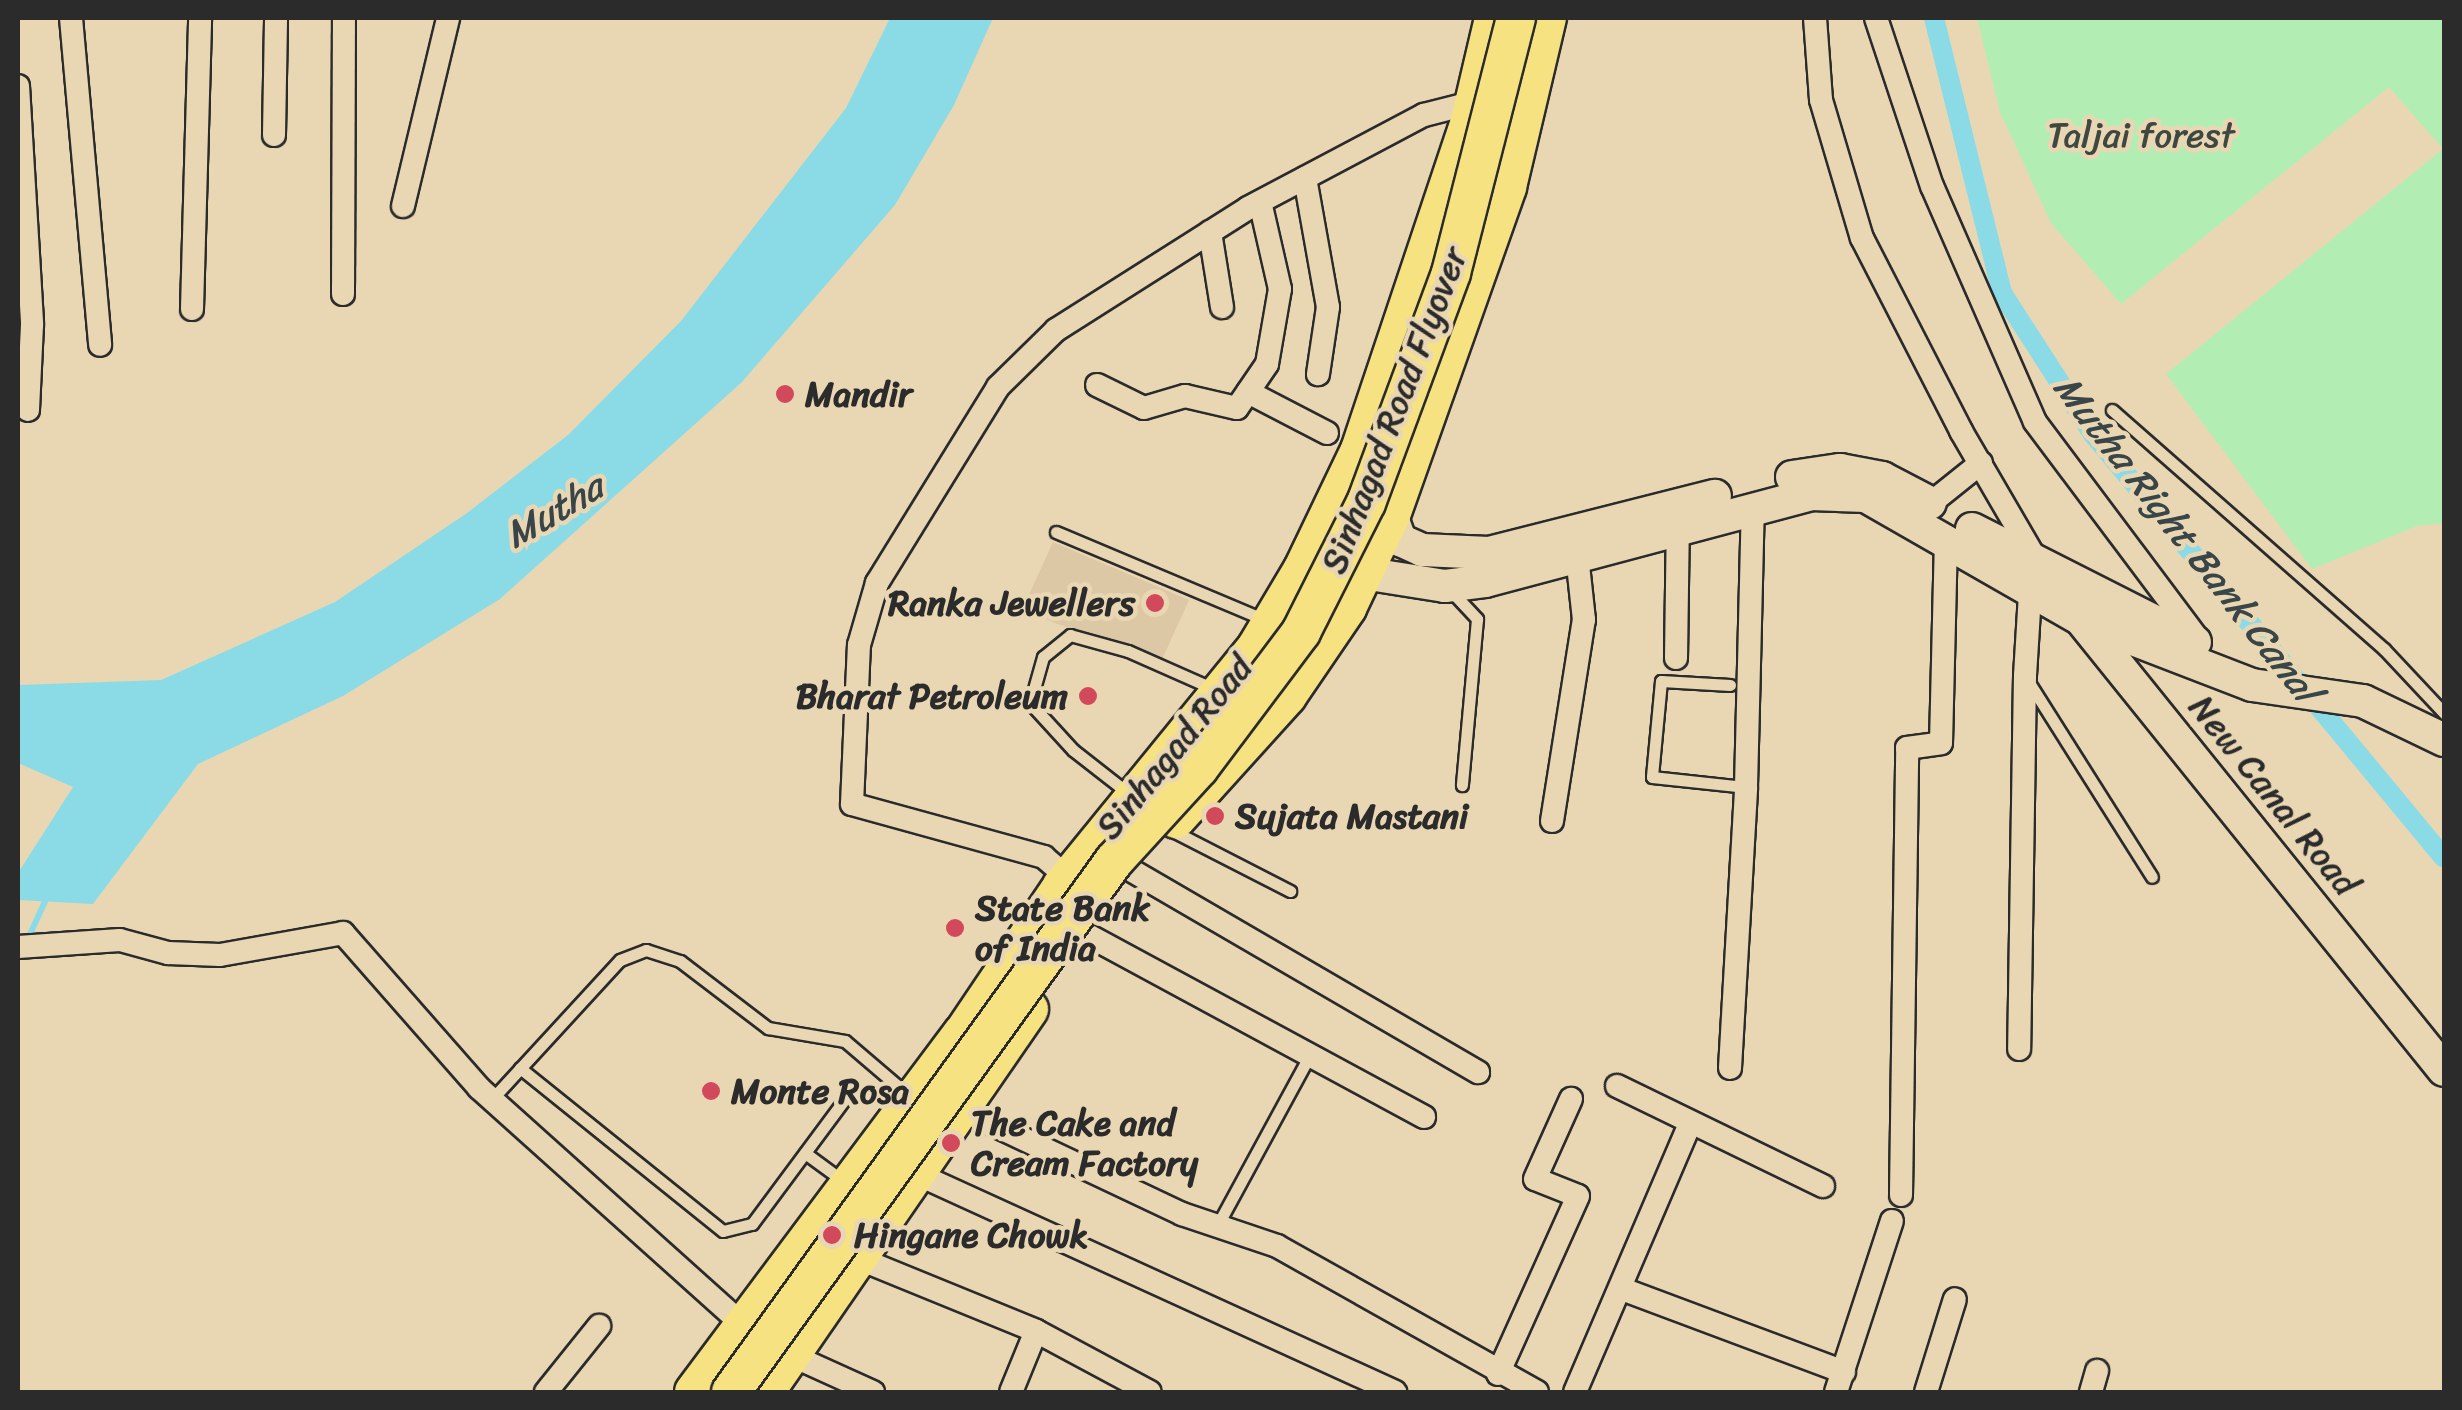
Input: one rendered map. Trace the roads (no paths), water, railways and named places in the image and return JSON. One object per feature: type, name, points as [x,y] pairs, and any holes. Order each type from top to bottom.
[{"type":"main road","name":"Sinhagad Road","points":[[694,1392],[913,1099],[1068,878],[1264,636],[1340,503],[1475,102],[1494,18]]},
{"type":"main road","name":"Sinhagad Road Flyover","points":[[731,1392],[1114,861],[1199,768],[1301,632],[1366,503],[1451,272],[1516,18]]},
{"type":"main road","name":"Sinhagad Road","points":[[764,1392],[812,1374],[860,1260],[915,1174],[1129,869],[1287,696],[1364,572],[1392,514],[1507,186],[1547,18]]},
{"type":"main road","points":[[712,1392],[1077,886],[1217,723],[1264,636]]},
{"type":"street","points":[[71,18],[100,344]]},
{"type":"street","points":[[192,308],[200,18]]},
{"type":"street","points":[[274,135],[276,18]]},
{"type":"street","points":[[343,294],[344,18]]},
{"type":"street","points":[[403,206],[448,18]]},
{"type":"street","points":[[1815,18],[1821,100],[1862,238],[1981,463],[2036,582],[2025,676],[2019,1049]]},
{"type":"street","points":[[1876,18],[1932,186],[2035,422],[2202,646]]},
{"type":"street","points":[[18,86],[32,325],[28,410]]},
{"type":"street","points":[[1068,878],[1044,857],[852,804],[859,646],[877,583],[998,387],[1056,330],[1260,202],[1424,115],[1475,102]]},
{"type":"street","points":[[1305,178],[1328,307],[1318,374]]},
{"type":"street","points":[[1098,385],[1144,408],[1184,396],[1237,408],[1267,364],[1280,289],[1260,202]]},
{"type":"street","points":[[1210,232],[1222,307]]},
{"type":"street","points":[[1248,392],[1327,432]]},
{"type":"street","points":[[1930,503],[1981,463]]},
{"type":"street","points":[[1340,503],[1347,549],[1364,572],[1446,586],[1577,556],[1678,517],[1840,470],[1882,478],[1930,503],[2081,619],[2252,675],[2335,684],[2444,722]]},
{"type":"street","points":[[1392,514],[1400,540],[1450,554],[1489,552],[1678,517],[1752,510],[1811,494],[1866,496],[2036,582],[2202,646],[2252,675]]},
{"type":"street","points":[[1730,1068],[1746,787],[1752,510]]},
{"type":"street","points":[[1676,658],[1678,517]]},
{"type":"street","points":[[1900,1195],[1908,748],[1941,742],[1946,539]]},
{"type":"street","points":[[1552,821],[1584,620],[1577,556]]},
{"type":"street","name":"New Canal Road","points":[[2081,619],[2444,1070]]},
{"type":"street","points":[[2335,684],[2444,740]]},
{"type":"street","points":[[1129,869],[1478,1072]]},
{"type":"street","points":[[1082,932],[1424,1117]]},
{"type":"street","points":[[18,946],[120,940],[168,953],[220,955],[343,933],[492,1100],[743,1327],[812,1374],[873,1392]]},
{"type":"street","points":[[1616,1086],[1824,1186]]},
{"type":"street","points":[[1498,1374],[1578,1196],[1536,1179],[1571,1098]]},
{"type":"street","points":[[960,1109],[1217,1226],[1277,1246],[1498,1374],[1537,1392]]},
{"type":"street","points":[[1574,1392],[1690,1124]]},
{"type":"street","points":[[915,1174],[1395,1392]]},
{"type":"street","points":[[1622,1288],[1840,1382],[1892,1222]]},
{"type":"street","points":[[860,1260],[1036,1331],[1150,1392]]},
{"type":"street","points":[[1926,1392],[1955,1299]]},
{"type":"street","points":[[546,1392],[599,1326]]},
{"type":"street","points":[[1011,1392],[1036,1331]]},
{"type":"lane","points":[[2112,410],[2384,649],[2444,713]]},
{"type":"lane","points":[[1056,532],[1264,636]]},
{"type":"lane","points":[[1446,586],[1477,619],[1462,785]]},
{"type":"lane","points":[[1132,795],[1072,750],[1030,703],[1043,657],[1070,635],[1128,651],[1222,691]]},
{"type":"lane","points":[[2025,676],[2152,878]]},
{"type":"lane","points":[[1730,685],[1662,682],[1652,777],[1746,787]]},
{"type":"lane","points":[[1167,828],[1290,891]]},
{"type":"lane","points":[[492,1100],[620,960],[646,950],[680,961],[768,1028],[845,1041],[913,1099]]},
{"type":"lane","points":[[1217,1226],[1310,1055]]},
{"type":"lane","points":[[520,1068],[723,1231],[752,1224],[845,1100]]},
{"type":"lane","points":[[805,1153],[849,1185]]},
{"type":"water","name":"Mutha","points":[[890,18],[993,18],[954,105],[895,205],[742,382],[500,599],[343,696],[198,764],[93,904],[18,900],[18,873],[73,787],[18,763],[18,685],[161,680],[335,602],[467,513],[568,435],[681,321],[846,108]]},
{"type":"waterway","name":"Mutha Right Bank Canal","points":[[1934,18],[2002,293],[2093,434],[2444,858]]},
{"type":"waterway","points":[[26,943],[48,895]]},
{"type":"place","name":"Mandir","points":[[785,394]]},
{"type":"place","name":"Ranka Jewellers","points":[[1155,603]]},
{"type":"place","name":"Bharat Petroleum","points":[[1088,696]]},
{"type":"place","name":"Sujata Mastani","points":[[1215,816]]},
{"type":"place","name":"State Bank of India","points":[[955,928]]},
{"type":"place","name":"Monte Rosa","points":[[711,1091]]},
{"type":"place","name":"The Cake and Cream Factory","points":[[951,1143]]},
{"type":"place","name":"Hingane Chowk","points":[[832,1235]]},
{"type":"park label","name":"Taljai forest","points":[[2141,135]]}]
